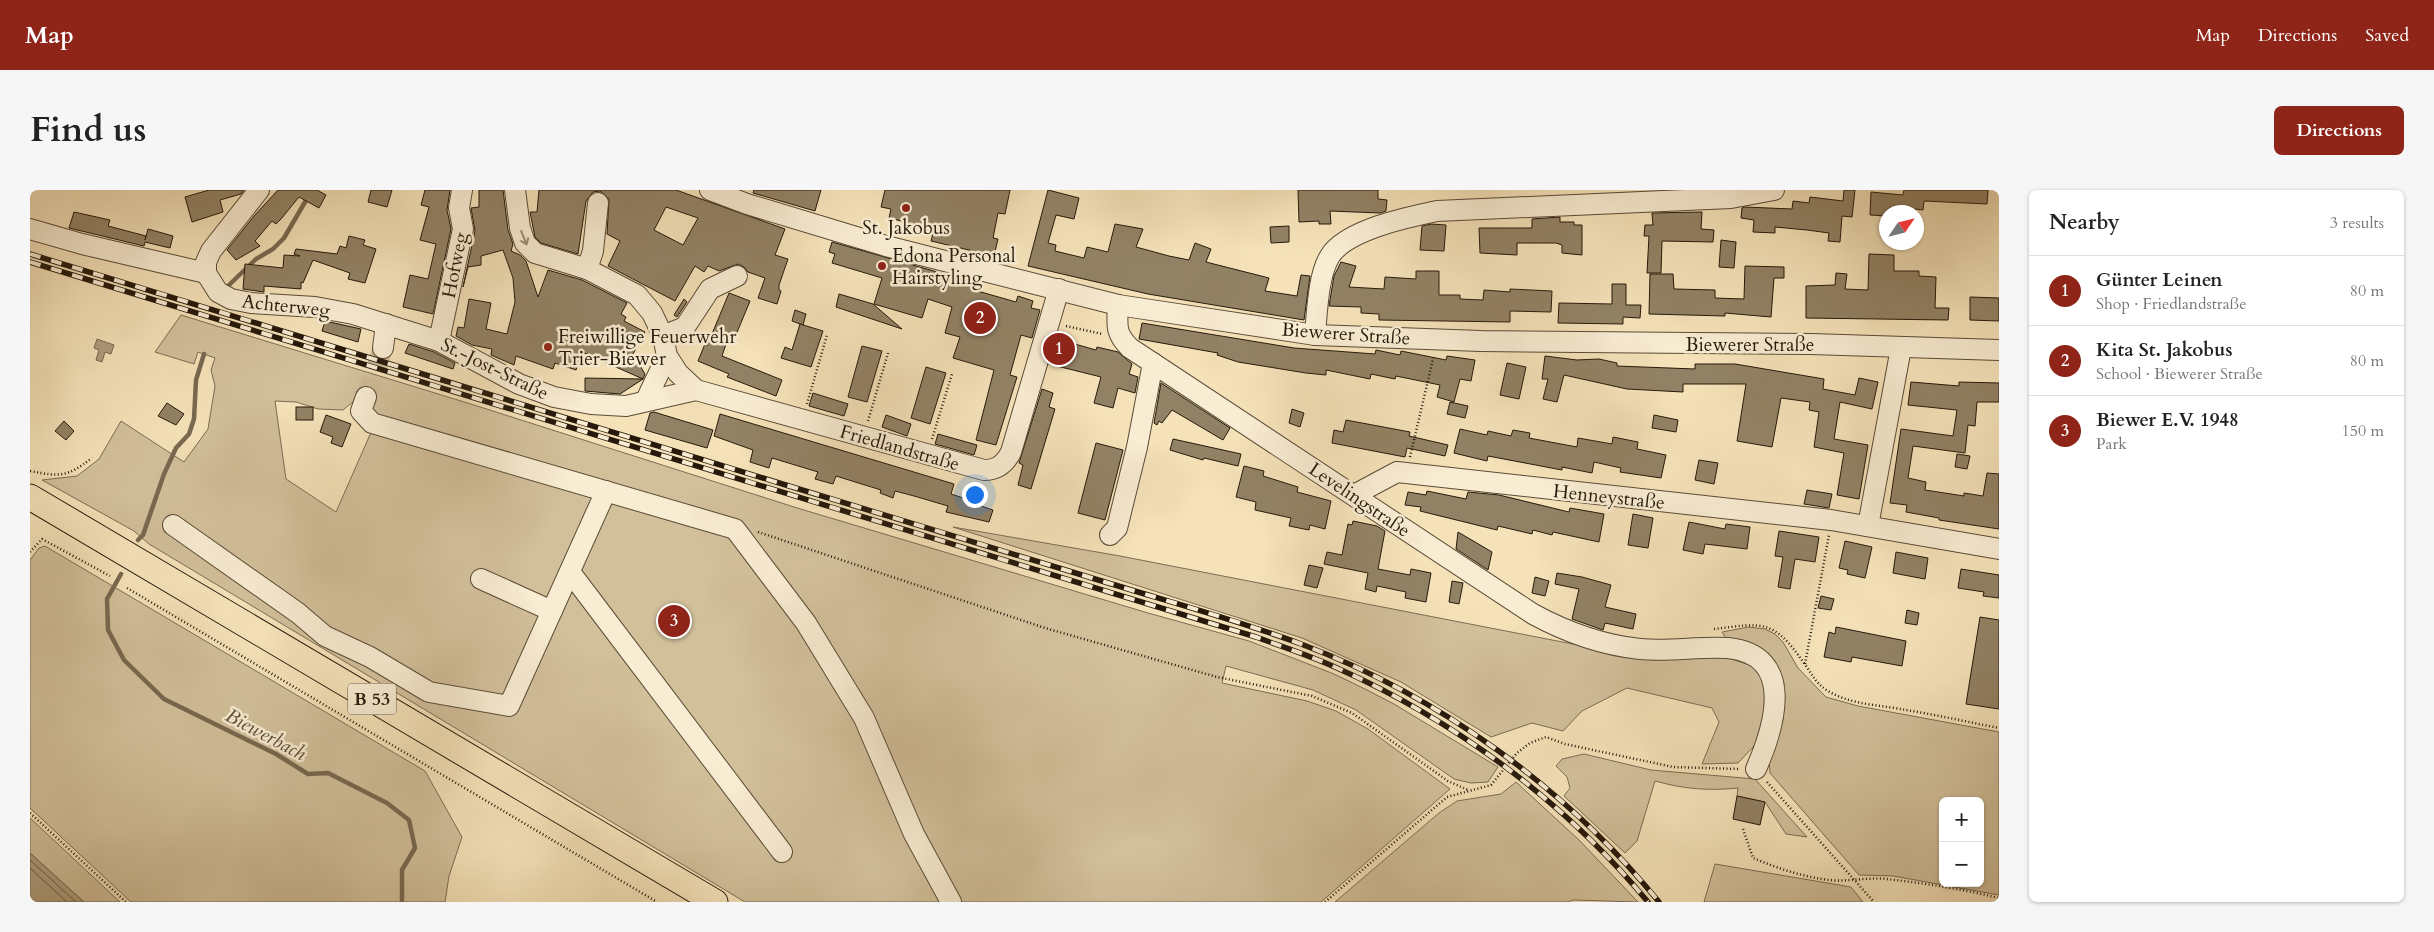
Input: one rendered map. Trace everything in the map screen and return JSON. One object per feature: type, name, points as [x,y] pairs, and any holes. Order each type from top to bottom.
[{"type":"main road","name":"B 53","points":[[30,497],[715,902]]},
{"type":"street","points":[[30,229],[82,244],[206,273],[206,262],[211,251],[259,190]]},
{"type":"street","name":"Hofweg","points":[[439,341],[463,229],[459,208],[462,190]]},
{"type":"street","points":[[515,190],[520,228],[525,243],[534,253],[588,269],[637,296],[652,313],[663,336],[667,356],[678,373],[696,390]]},
{"type":"street","name":"Biewerer Straße","points":[[710,190],[747,204],[886,246],[1118,305],[1315,335],[1482,341],[1811,344],[1999,350]]},
{"type":"street","points":[[1315,335],[1323,277],[1329,256],[1341,243],[1402,218],[1437,211],[1731,198],[1774,190]]},
{"type":"street","points":[[588,269],[593,251],[598,203]]},
{"type":"street","name":"Achterweg","points":[[206,273],[218,292],[232,299],[251,303],[314,307],[354,314],[386,324]]},
{"type":"street","points":[[663,336],[685,326],[710,289],[737,276]]},
{"type":"street","name":"Friedlandstraße","points":[[646,400],[696,390],[984,470],[994,470],[1007,460],[1012,452],[1059,289]]},
{"type":"street","points":[[1118,305],[1117,327],[1120,338]]},
{"type":"street","points":[[383,348],[386,324]]},
{"type":"street","name":"St.-Jost-Straße","points":[[386,324],[439,341],[519,384],[554,398],[591,404],[626,406],[646,400]]},
{"type":"street","name":"Levelingstraße","points":[[1120,338],[1153,363],[1540,618],[1580,636],[1641,649],[1726,648],[1750,653],[1765,663],[1776,687],[1765,749],[1756,769]]},
{"type":"street","points":[[1868,526],[1901,348]]},
{"type":"street","points":[[646,400],[667,356]]},
{"type":"street","points":[[1110,535],[1117,528],[1153,363]]},
{"type":"street","points":[[366,397],[361,411],[372,423],[735,529],[806,623],[864,718],[914,834],[951,902]]},
{"type":"street","name":"Henneystraße","points":[[1354,495],[1396,472],[1831,520],[1999,549]]},
{"type":"street","points":[[173,525],[298,613],[325,636],[370,656],[429,692],[509,706],[606,491]]},
{"type":"street","points":[[570,572],[782,852]]},
{"type":"street","points":[[481,579],[552,611]]},
{"type":"path","points":[[1050,323],[1120,338]]},
{"type":"path","points":[[802,419],[827,335]]},
{"type":"path","points":[[1407,474],[1435,351]]},
{"type":"path","points":[[864,437],[888,353]]},
{"type":"path","points":[[928,454],[952,374]]},
{"type":"path","points":[[30,471],[56,475],[72,473],[92,458]]},
{"type":"path","points":[[1805,664],[1831,520]]},
{"type":"path","points":[[735,529],[750,529],[1045,628],[1217,676],[1312,696],[1352,713],[1448,781],[1468,790]]},
{"type":"path","points":[[30,552],[42,539],[110,576]]},
{"type":"path","points":[[127,588],[657,902]]},
{"type":"path","points":[[1713,630],[1750,625],[1766,626],[1778,632],[1805,664],[1814,680],[1828,692],[1857,702],[1999,728]]},
{"type":"path","points":[[1326,902],[1447,797],[1491,785],[1517,753],[1530,743],[1546,737],[1565,744],[1672,767],[1756,769],[1874,902]]},
{"type":"path","points":[[30,813],[126,902]]},
{"type":"path","points":[[1743,829],[1753,858],[1771,866],[1806,876],[1830,880],[1884,879],[1918,883],[1999,898]]},
{"type":"shaded area","points":[[181,315],[474,405],[794,507],[1148,613],[1249,641],[1334,674],[1365,689],[1394,704],[1498,767],[1488,782],[1471,783],[1454,779],[1356,710],[1313,690],[1226,666],[1222,683],[1307,701],[1336,711],[1368,729],[1450,789],[1321,902],[745,902],[149,544],[134,531],[42,480],[77,476],[99,459],[121,421],[184,462],[208,429],[215,386],[211,370],[215,358],[198,352],[194,364],[155,352]],"holes":[[[359,397],[372,430],[336,512],[286,479],[275,401],[296,402],[318,409],[343,410]]]},
{"type":"shaded area","points":[[953,527],[1120,556],[1655,660],[1723,656],[1752,666],[1766,684],[1767,708],[1755,745],[1738,763],[1702,764],[1719,722],[1712,708],[1627,688],[1582,711],[1563,731],[1532,723],[1491,737],[1401,682],[1302,638]]},
{"type":"shaded area","points":[[45,546],[425,771],[462,837],[449,876],[445,902],[131,902],[30,808],[30,560],[39,548]]},
{"type":"shaded area","points":[[1749,627],[1765,629],[1775,634],[1783,642],[1798,668],[1826,697],[1858,706],[1999,732],[1999,895],[1954,887],[1984,887],[1984,797],[1939,797],[1939,884],[1893,876],[1859,875],[1770,773],[1769,757],[1784,683],[1777,666],[1758,649],[1727,640],[1722,632]]},
{"type":"shaded area","points":[[1584,754],[1651,770],[1755,779],[1807,837],[1786,834],[1765,802],[1737,796],[1738,788],[1696,789],[1655,781],[1637,841],[1625,853],[1564,796],[1570,788],[1567,777],[1556,766],[1562,759]]},
{"type":"shaded area","points":[[1516,782],[1579,840],[1638,902],[1573,900],[1568,902],[1335,902],[1439,813],[1457,801],[1501,794]]},
{"type":"shaded area","points":[[30,818],[120,902],[84,902],[30,853]]},
{"type":"shaded area","points":[[1715,864],[1851,887],[1863,902],[1704,902]]},
{"type":"water","points":[[97,339],[114,345],[111,354],[105,352],[102,362],[96,360],[99,350],[94,348]]},
{"type":"water","points":[[30,853],[84,902],[30,902]]},
{"type":"building","points":[[209,190],[244,190],[241,194],[220,200],[223,212],[192,222],[185,197]]},
{"type":"building","points":[[278,190],[317,190],[326,195],[319,208],[299,197],[276,224],[272,221],[255,241],[260,246],[236,260],[227,250]]},
{"type":"building","points":[[371,190],[392,190],[387,207],[368,202]]},
{"type":"building","points":[[425,190],[450,190],[447,210],[451,229],[433,314],[403,307],[410,275],[428,279],[436,244],[420,240],[429,207],[421,205]]},
{"type":"building","points":[[479,190],[503,190],[508,230],[513,244],[511,251],[520,255],[526,261],[538,297],[548,270],[582,280],[627,303],[621,314],[626,317],[624,321],[645,332],[633,354],[645,374],[643,379],[582,352],[576,370],[555,363],[553,369],[516,356],[514,365],[491,355],[492,349],[472,345],[456,336],[458,327],[464,328],[469,299],[491,303],[486,329],[507,334],[515,302],[513,278],[503,250],[481,256],[481,265],[468,267],[463,287],[475,231],[471,208],[479,207]]},
{"type":"building","points":[[539,190],[676,190],[785,229],[775,255],[788,259],[779,285],[779,290],[781,291],[777,304],[758,298],[765,278],[748,272],[738,264],[719,271],[708,266],[704,272],[695,266],[675,301],[608,266],[620,241],[607,234],[609,199],[600,191],[593,192],[586,201],[578,254],[541,243],[535,237],[530,212],[537,212]],"holes":[[[666,207],[698,218],[683,245],[654,230]]]},
{"type":"building","points":[[754,190],[821,190],[815,211],[753,193]]},
{"type":"building","points":[[885,190],[1010,190],[1005,214],[998,213],[993,238],[998,239],[994,256],[931,241],[934,229],[889,218],[891,209],[881,207]]},
{"type":"building","points":[[1048,190],[1079,198],[1074,219],[1056,215],[1048,243],[1056,245],[1055,251],[1084,258],[1087,247],[1108,252],[1115,224],[1143,229],[1136,247],[1169,256],[1189,260],[1195,243],[1211,249],[1206,262],[1269,278],[1265,291],[1297,296],[1301,275],[1310,276],[1304,320],[1148,294],[1028,266]]},
{"type":"building","points":[[1298,190],[1378,190],[1378,199],[1387,200],[1386,211],[1380,213],[1330,211],[1331,224],[1319,224],[1319,221],[1299,222]]},
{"type":"building","points":[[1844,190],[1855,190],[1852,217],[1842,216],[1840,242],[1828,241],[1829,233],[1807,230],[1775,227],[1775,233],[1753,232],[1754,220],[1741,218],[1742,208],[1745,207],[1792,209],[1793,201],[1809,203],[1810,197],[1843,201]]},
{"type":"building","points":[[1904,190],[1988,190],[1987,204],[1924,201],[1924,205],[1879,205],[1879,216],[1870,215],[1871,192],[1903,195]]},
{"type":"building","points":[[74,212],[110,220],[108,226],[146,236],[145,240],[148,229],[173,236],[170,248],[145,242],[144,246],[69,228]]},
{"type":"building","points":[[1702,212],[1701,229],[1714,230],[1713,242],[1662,241],[1661,273],[1647,273],[1649,236],[1644,236],[1645,225],[1653,225],[1652,213]]},
{"type":"building","points":[[1560,217],[1560,222],[1574,222],[1574,225],[1582,225],[1582,255],[1562,253],[1562,245],[1556,243],[1517,243],[1517,255],[1480,253],[1479,228],[1532,228],[1532,219]]},
{"type":"building","points":[[1431,224],[1446,225],[1444,251],[1420,250],[1422,226]]},
{"type":"building","points":[[1289,226],[1289,242],[1271,243],[1270,227]]},
{"type":"building","points":[[349,236],[365,240],[363,245],[376,249],[365,283],[348,279],[350,273],[313,260],[303,283],[301,282],[301,289],[264,286],[264,292],[243,289],[245,264],[283,268],[284,255],[300,256],[294,254],[296,249],[337,254],[340,246],[346,248]]},
{"type":"building","points":[[1721,240],[1736,242],[1734,268],[1719,267]]},
{"type":"building","points":[[832,242],[976,283],[974,290],[1016,302],[1018,296],[1033,301],[1031,308],[1040,310],[1032,338],[1021,335],[1010,375],[1017,377],[996,445],[976,440],[994,370],[953,358],[960,337],[945,333],[952,307],[928,299],[922,318],[874,304],[882,278],[832,263],[835,254],[829,252]]},
{"type":"building","points":[[1869,254],[1894,255],[1894,271],[1919,271],[1919,276],[1936,277],[1935,308],[1949,308],[1948,320],[1806,318],[1806,286],[1835,285],[1836,273],[1847,274],[1845,289],[1868,290]]},
{"type":"building","points":[[1341,262],[1356,266],[1349,287],[1384,289],[1385,277],[1416,279],[1416,271],[1439,271],[1439,295],[1460,295],[1460,299],[1483,300],[1484,290],[1510,292],[1510,289],[1552,291],[1551,312],[1510,311],[1510,322],[1379,320],[1379,314],[1361,313],[1361,307],[1329,306],[1334,276]]},
{"type":"building","points":[[1745,266],[1784,267],[1784,278],[1774,278],[1771,317],[1725,313],[1725,316],[1649,314],[1650,274],[1673,274],[1674,289],[1715,290],[1715,298],[1744,299]]},
{"type":"building","points":[[1612,284],[1626,284],[1626,305],[1641,305],[1640,318],[1623,317],[1623,324],[1558,323],[1559,303],[1612,304]]},
{"type":"building","points":[[729,293],[750,301],[733,342],[727,341],[722,356],[782,380],[776,396],[727,377],[729,374],[698,361],[705,344],[707,346]]},
{"type":"building","points":[[839,294],[873,304],[902,329],[836,307]]},
{"type":"building","points":[[1970,297],[1999,298],[1999,321],[1970,320]]},
{"type":"building","points":[[684,299],[687,302],[677,317],[674,315]]},
{"type":"building","points":[[795,310],[806,314],[803,325],[792,321]]},
{"type":"building","points":[[325,321],[361,329],[358,342],[322,331]]},
{"type":"building","points":[[1142,323],[1294,348],[1375,354],[1376,350],[1400,355],[1401,351],[1446,360],[1447,356],[1475,360],[1471,381],[1460,379],[1454,402],[1437,397],[1440,385],[1396,376],[1395,379],[1371,374],[1370,379],[1326,370],[1326,375],[1306,373],[1238,362],[1217,355],[1218,353],[1139,339]]},
{"type":"building","points":[[800,324],[823,331],[811,367],[781,358],[785,347],[792,350]]},
{"type":"building","points":[[1057,339],[1096,350],[1097,347],[1118,352],[1132,364],[1129,374],[1138,377],[1135,393],[1118,388],[1113,408],[1094,403],[1101,377],[1049,364]]},
{"type":"building","points":[[409,344],[434,352],[455,363],[453,369],[405,353]]},
{"type":"building","points":[[862,346],[882,351],[867,402],[848,397]]},
{"type":"building","points":[[1545,356],[1577,360],[1599,359],[1617,363],[1617,366],[1695,369],[1695,364],[1735,364],[1824,379],[1823,389],[1855,395],[1859,378],[1878,382],[1872,409],[1840,402],[1834,439],[1868,445],[1859,499],[1837,495],[1844,453],[1814,447],[1819,412],[1809,410],[1810,402],[1781,398],[1772,447],[1737,441],[1746,384],[1683,384],[1683,392],[1627,389],[1564,375],[1557,402],[1543,399],[1548,379],[1542,379]]},
{"type":"building","points":[[1507,363],[1526,367],[1519,399],[1500,395]]},
{"type":"building","points":[[926,367],[946,373],[930,424],[911,418]]},
{"type":"building","points":[[585,378],[643,379],[620,394],[585,391]]},
{"type":"building","points":[[1911,382],[1959,386],[1959,382],[1999,383],[1999,402],[1977,402],[1975,426],[1968,425],[1965,453],[1913,446],[1908,478],[1926,482],[1925,490],[1964,496],[1964,493],[1983,496],[1987,473],[1999,474],[1999,529],[1939,520],[1939,518],[1906,512],[1907,505],[1890,503],[1901,429],[1953,436],[1957,410],[1908,405]]},
{"type":"building","points":[[1161,383],[1230,428],[1223,440],[1172,410],[1162,423],[1159,421],[1157,425],[1154,423]]},
{"type":"building","points":[[1042,389],[1053,393],[1049,407],[1055,409],[1031,489],[1018,485],[1023,465],[1019,463]]},
{"type":"building","points":[[813,393],[848,404],[844,416],[809,406]]},
{"type":"building","points":[[1450,402],[1468,406],[1465,418],[1447,414]]},
{"type":"building","points":[[167,403],[184,414],[176,425],[158,416]]},
{"type":"building","points":[[296,407],[313,407],[313,420],[296,420]]},
{"type":"building","points":[[1292,409],[1304,413],[1300,427],[1289,423]]},
{"type":"building","points":[[654,412],[713,430],[707,448],[645,430],[650,413]]},
{"type":"building","points":[[720,414],[954,484],[951,494],[982,504],[981,506],[993,510],[989,522],[946,512],[948,506],[895,491],[893,498],[880,493],[881,490],[836,476],[833,484],[815,479],[818,472],[772,458],[769,468],[750,462],[753,450],[714,436]]},
{"type":"building","points":[[326,415],[351,424],[342,447],[331,443],[333,437],[320,432]]},
{"type":"building","points":[[886,415],[911,424],[907,436],[882,427]]},
{"type":"building","points":[[1654,415],[1678,420],[1676,432],[1652,428]]},
{"type":"building","points":[[1346,420],[1410,432],[1409,436],[1448,445],[1445,456],[1407,448],[1405,457],[1332,443],[1334,430],[1343,432]]},
{"type":"building","points":[[64,421],[74,431],[66,440],[55,431]]},
{"type":"building","points":[[1460,429],[1487,435],[1488,431],[1511,436],[1513,430],[1530,433],[1529,438],[1577,447],[1578,438],[1612,444],[1613,437],[1638,442],[1637,449],[1666,455],[1661,478],[1620,472],[1621,468],[1594,462],[1592,473],[1562,467],[1562,470],[1488,456],[1487,461],[1454,453]]},
{"type":"building","points":[[938,434],[977,445],[974,455],[935,444]]},
{"type":"building","points":[[1173,439],[1241,454],[1238,466],[1204,458],[1203,460],[1170,450]]},
{"type":"building","points":[[1096,443],[1123,450],[1105,520],[1078,513]]},
{"type":"building","points":[[1957,454],[1970,456],[1967,469],[1955,467]]},
{"type":"building","points":[[1699,460],[1718,463],[1714,484],[1695,480]]},
{"type":"building","points":[[1244,466],[1264,471],[1263,476],[1298,487],[1297,492],[1331,501],[1325,529],[1310,525],[1309,530],[1289,526],[1291,518],[1255,510],[1256,502],[1236,497]]},
{"type":"building","points":[[1807,490],[1832,494],[1829,508],[1804,504]]},
{"type":"building","points":[[1427,491],[1466,499],[1468,492],[1499,495],[1569,512],[1570,508],[1604,514],[1599,542],[1553,532],[1552,535],[1533,530],[1532,534],[1498,526],[1497,530],[1420,511],[1421,507],[1405,505],[1408,492],[1426,495]]},
{"type":"building","points":[[1633,514],[1653,518],[1648,548],[1628,545]]},
{"type":"building","points":[[1353,521],[1377,526],[1385,531],[1378,569],[1410,575],[1411,569],[1431,573],[1426,602],[1405,598],[1406,592],[1377,586],[1376,592],[1365,589],[1368,573],[1324,564],[1327,552],[1342,555],[1348,524],[1352,525]]},
{"type":"building","points":[[1689,522],[1725,529],[1726,524],[1750,527],[1747,549],[1705,544],[1703,554],[1683,550]]},
{"type":"building","points":[[1779,531],[1819,537],[1815,562],[1795,559],[1790,589],[1778,587],[1783,557],[1775,556]]},
{"type":"building","points":[[1458,532],[1492,552],[1488,570],[1456,549]]},
{"type":"building","points":[[1845,541],[1872,547],[1865,578],[1847,574],[1848,570],[1839,568]]},
{"type":"building","points":[[1896,552],[1928,558],[1925,579],[1893,573]]},
{"type":"building","points":[[1309,565],[1323,568],[1317,588],[1304,585]]},
{"type":"building","points":[[1961,569],[1999,575],[1999,598],[1983,596],[1984,592],[1958,588]]},
{"type":"building","points":[[1557,573],[1582,577],[1611,585],[1605,607],[1636,614],[1633,629],[1605,623],[1603,630],[1572,619],[1579,589],[1555,584]]},
{"type":"building","points":[[1535,577],[1549,581],[1545,596],[1532,593]]},
{"type":"building","points":[[1452,581],[1463,583],[1459,604],[1449,602]]},
{"type":"building","points":[[1821,596],[1834,599],[1831,610],[1818,608]]},
{"type":"building","points":[[1907,610],[1919,613],[1917,625],[1905,623]]},
{"type":"building","points":[[1980,617],[1999,620],[1999,709],[1966,704]]},
{"type":"building","points":[[1836,627],[1906,641],[1902,666],[1852,657],[1851,662],[1824,657],[1829,632],[1835,634]]},
{"type":"building","points":[[1737,796],[1765,802],[1760,825],[1733,819]]},
{"type":"waterway","name":"Biewerbach","points":[[229,285],[256,259],[273,249],[284,238],[312,190]]},
{"type":"waterway","name":"Biewerbach","points":[[138,540],[143,535],[164,474],[176,448],[189,434],[194,419],[196,380],[204,354]]},
{"type":"waterway","name":"Biewerbach","points":[[121,574],[107,599],[108,630],[124,660],[164,699],[276,754],[308,774],[328,773],[387,803],[409,820],[415,848],[402,870],[402,902]]},
{"type":"tunnel","points":[[366,397],[383,348]]},
{"type":"railway","points":[[30,254],[1253,627],[1301,644],[1352,665],[1402,690],[1450,718],[1497,750],[1541,784],[1583,821],[1623,860],[1659,902]]},
{"type":"railway","points":[[30,262],[1256,637],[1317,660],[1381,689],[1424,713],[1506,767],[1581,831],[1616,865],[1648,902]]},
{"type":"place","name":"St. Jakobus","points":[[906,208]]},
{"type":"place","name":"Edona Personal Hairstyling","points":[[882,266]]},
{"type":"place","name":"Kita St. Jakobus","points":[[980,318]]},
{"type":"place","name":"Freiwillige Feuerwehr Trier-Biewer","points":[[548,347]]},
{"type":"place","name":"Günter Leinen","points":[[1059,349]]},
{"type":"place","name":"Biewer E.V. 1948","points":[[674,621]]}]
